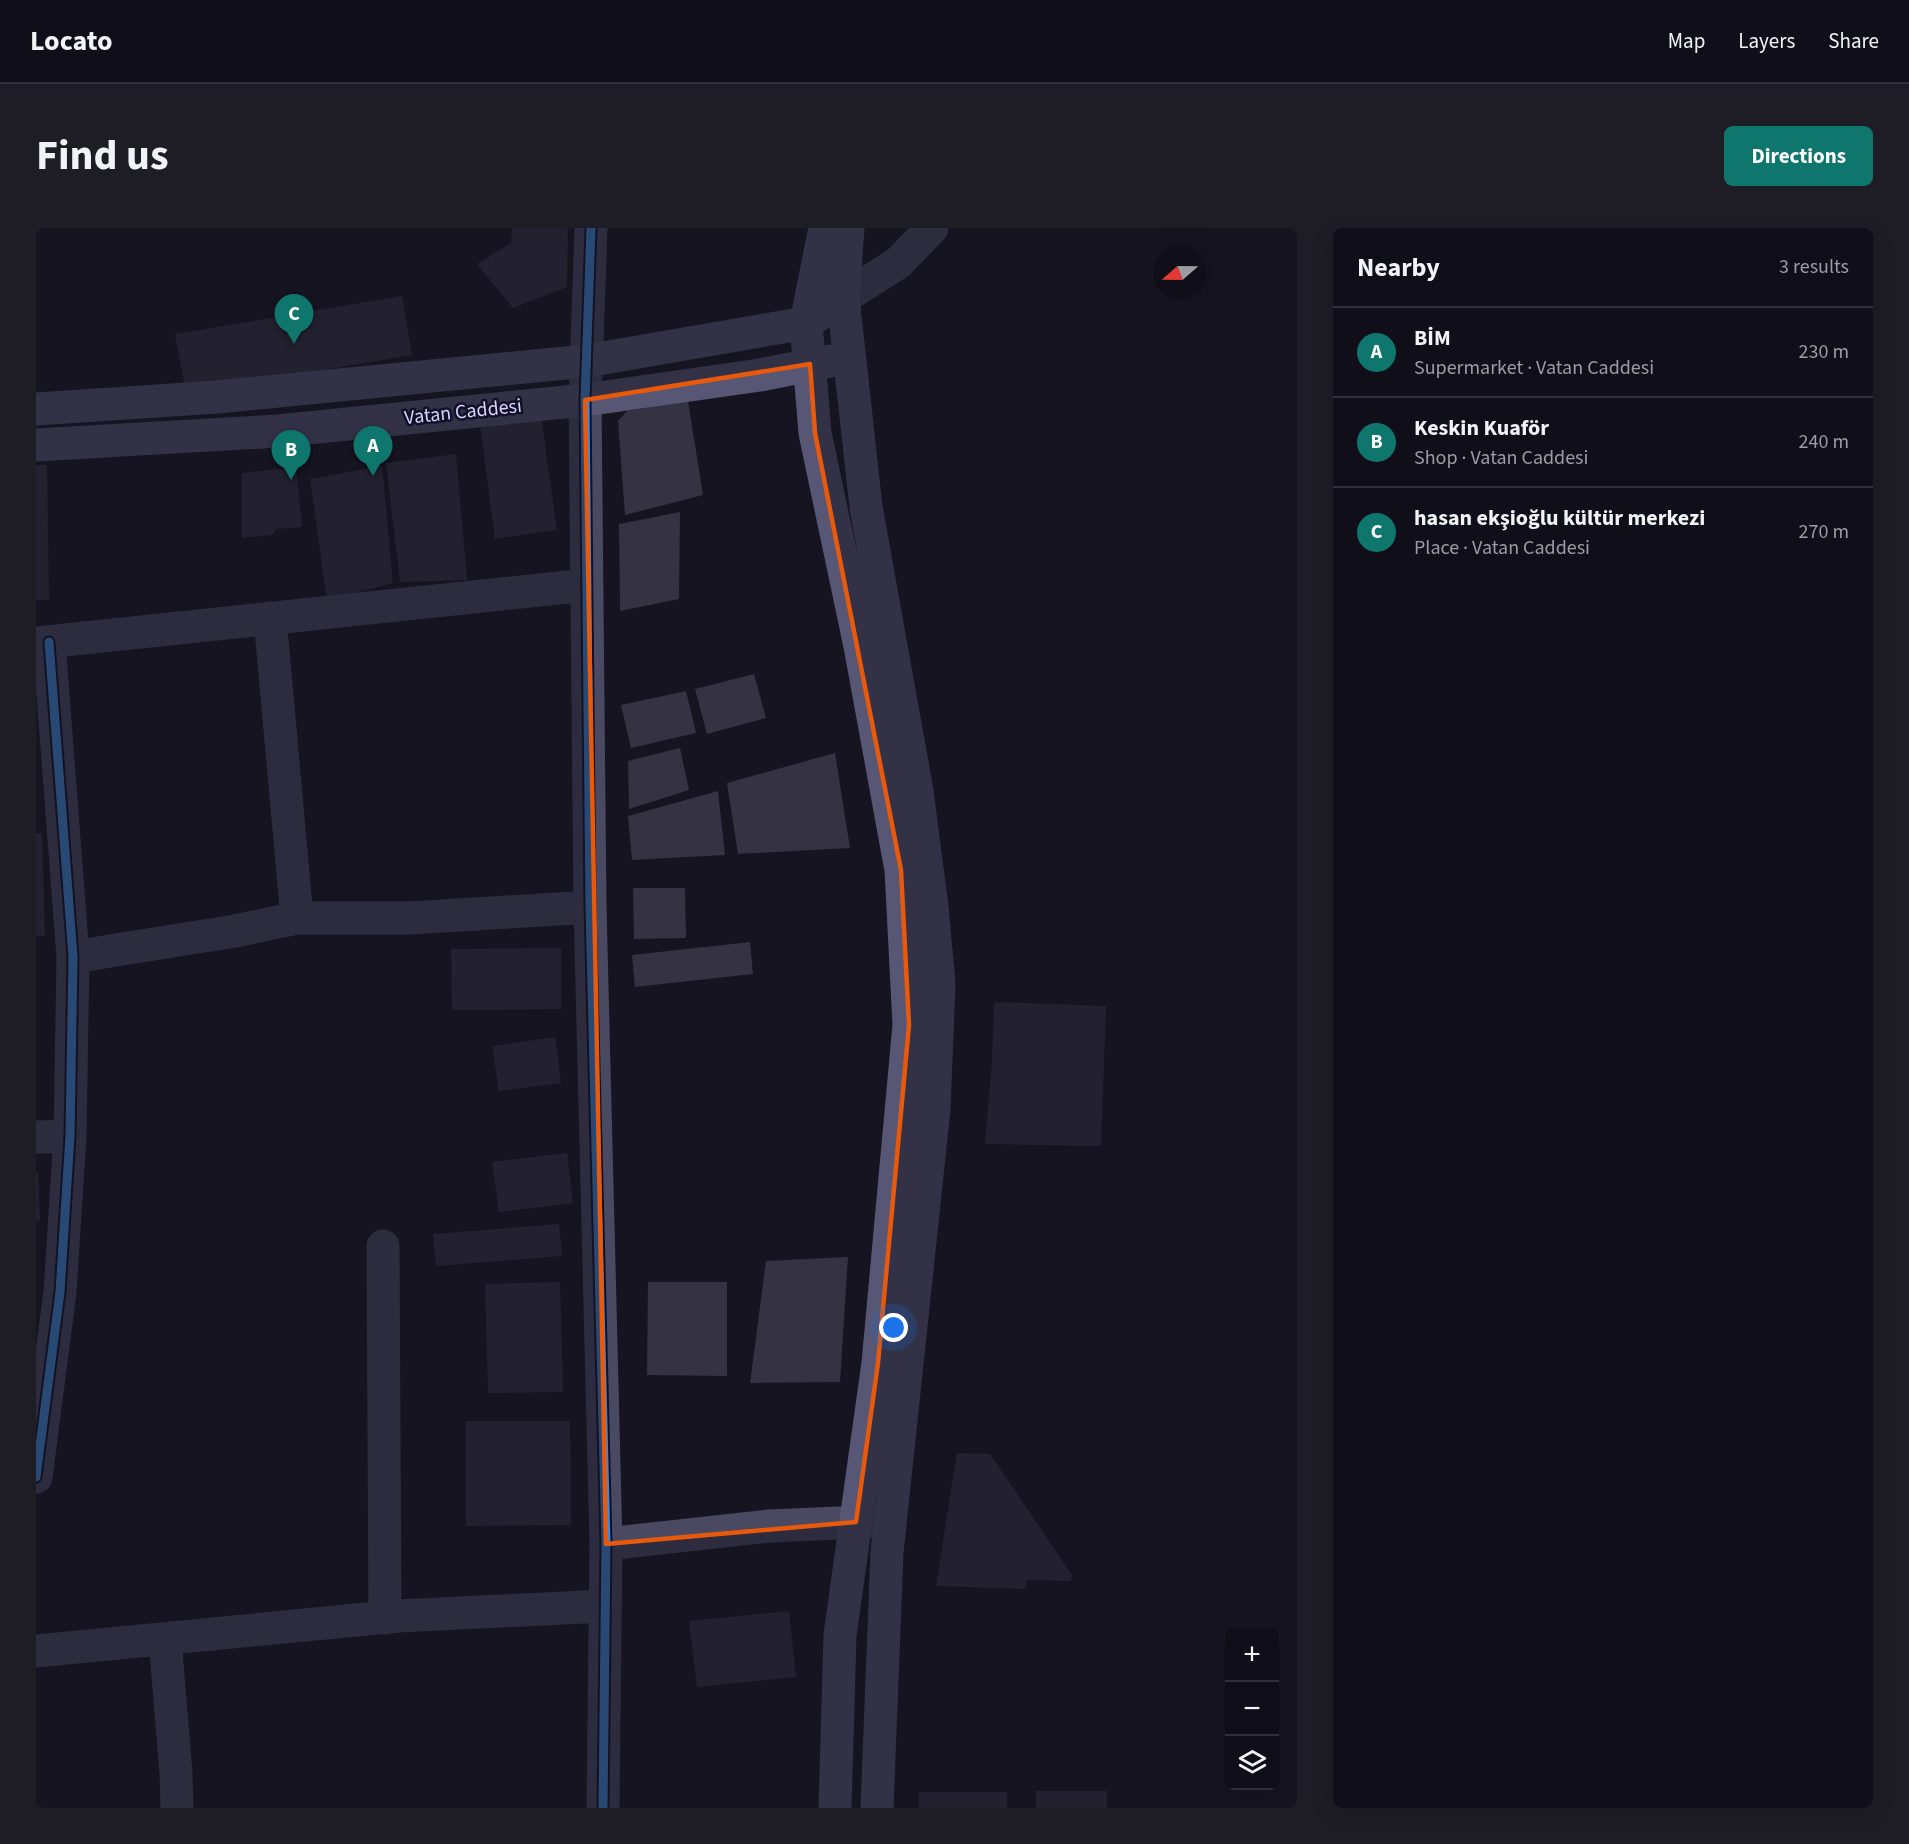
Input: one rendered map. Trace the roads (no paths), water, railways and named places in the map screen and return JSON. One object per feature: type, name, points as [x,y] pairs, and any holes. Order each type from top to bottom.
[{"type":"main road","points":[[825,228],[806,323],[815,433],[860,646],[901,870],[909,1025],[878,1364],[840,1635],[835,1808]]},
{"type":"main road","points":[[848,228],[843,298],[866,507],[917,790],[939,984],[934,1109],[887,1552],[877,1808]]},
{"type":"main road","name":"Vatan Caddesi","points":[[36,409],[217,397],[586,361],[806,323],[843,298]]},
{"type":"main road","name":"Vatan Caddesi","points":[[36,445],[278,431],[585,400],[760,375],[851,357]]},
{"type":"street","points":[[591,228],[585,400],[590,907],[606,1544],[603,1808]]},
{"type":"street","points":[[843,298],[898,263],[932,228]]},
{"type":"street","points":[[36,1477],[60,1292],[70,1136],[72,957],[43,643],[587,585]]},
{"type":"street","points":[[270,618],[297,918]]},
{"type":"street","points":[[72,957],[235,931],[297,918],[410,918],[590,907]]},
{"type":"street","points":[[36,1137],[70,1136]]},
{"type":"street","points":[[383,1246],[385,1617]]},
{"type":"street","points":[[606,1544],[770,1526],[890,1521]]},
{"type":"street","points":[[36,1651],[385,1617],[605,1606]]},
{"type":"street","points":[[165,1639],[177,1808]]},
{"type":"place","name":"hasan ekşioğlu kültür merkezi","points":[[294,344]]},
{"type":"place","name":"BİM","points":[[373,476]]},
{"type":"place","name":"Keskin Kuaför","points":[[291,480]]}]
